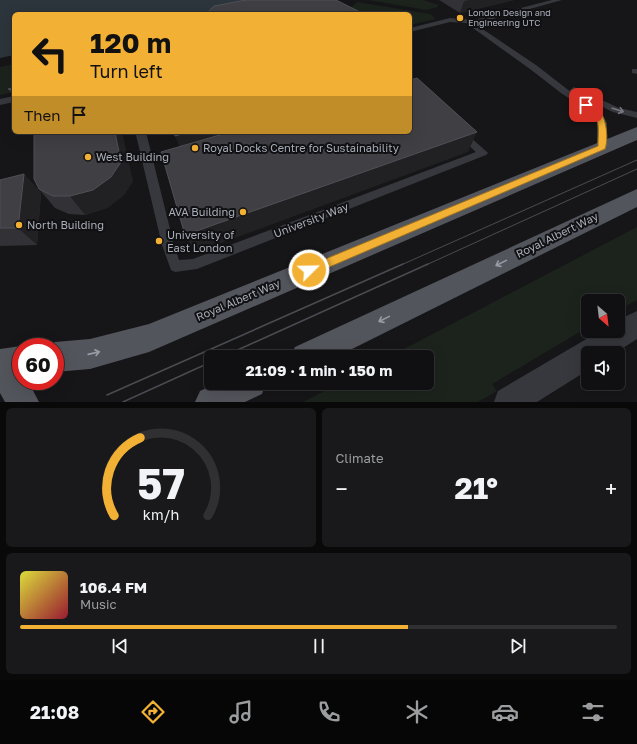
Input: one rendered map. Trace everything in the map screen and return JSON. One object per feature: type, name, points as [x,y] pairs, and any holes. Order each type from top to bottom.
[{"type":"main road","name":"Royal Albert Way","points":[[64,357],[90,354],[149,338],[637,133]]},
{"type":"main road","name":"Royal Albert Way","points":[[320,350],[637,197]]},
{"type":"main road","points":[[0,364],[12,363]]},
{"type":"main road","points":[[0,373],[10,379],[23,402]]},
{"type":"main road","points":[[211,402],[236,390]]},
{"type":"street","points":[[601,346],[637,324]]},
{"type":"street","points":[[509,402],[581,358]]},
{"type":"lane","points":[[412,30],[450,20],[469,23],[559,0]]},
{"type":"lane","points":[[469,23],[533,67],[564,91],[597,112],[602,123],[602,148]]},
{"type":"lane","points":[[533,67],[575,91],[616,110],[637,115]]},
{"type":"lane","points":[[0,102],[12,99]]},
{"type":"lane","name":"University Way","points":[[141,134],[168,244],[175,266],[193,265],[483,153],[454,127]]},
{"type":"shaded area","points":[[0,0],[290,0],[230,12],[12,12],[12,55],[0,58]]},
{"type":"shaded area","points":[[368,0],[423,0],[438,5],[438,7],[426,10]]},
{"type":"shaded area","points":[[357,2],[430,14],[436,19],[412,25],[412,12],[352,12],[349,10]]},
{"type":"shaded area","points":[[12,64],[12,92],[0,95],[0,67]]},
{"type":"shaded area","points":[[637,227],[637,300],[625,306],[625,294],[581,294],[581,331],[492,384],[497,391],[478,402],[303,402],[326,390],[434,390],[434,350],[402,350]]},
{"type":"building","points":[[246,0],[336,0],[360,12],[208,12],[214,6]]},
{"type":"building","name":"AVA Building","points":[[417,78],[477,132],[185,235],[161,152],[223,134],[412,134],[412,79]]},
{"type":"building","name":"West Building","points":[[34,134],[115,134],[121,162],[111,177],[93,190],[70,196],[53,196],[39,189],[34,179]]},
{"type":"building","points":[[24,174],[18,228],[0,228],[0,180]]},
{"type":"tram line","points":[[401,265],[637,160]]},
{"type":"tram line","points":[[426,265],[637,169]]},
{"type":"tram line","points":[[107,395],[403,264]]},
{"type":"tram line","points":[[238,350],[428,264]]},
{"type":"tram line","points":[[123,402],[204,365]]},
{"type":"place","name":"London Design and Engineering UTC","points":[[460,18]]},
{"type":"place","name":"Royal Docks Centre for Sustainability","points":[[195,148]]},
{"type":"place","name":"West Building","points":[[88,157]]},
{"type":"place","name":"AVA Building","points":[[243,212]]},
{"type":"place","name":"North Building","points":[[19,225]]},
{"type":"place","name":"University of East London","points":[[159,241]]},
{"type":"route","points":[[309,270],[602,148],[602,123],[597,112],[586,105]]}]
